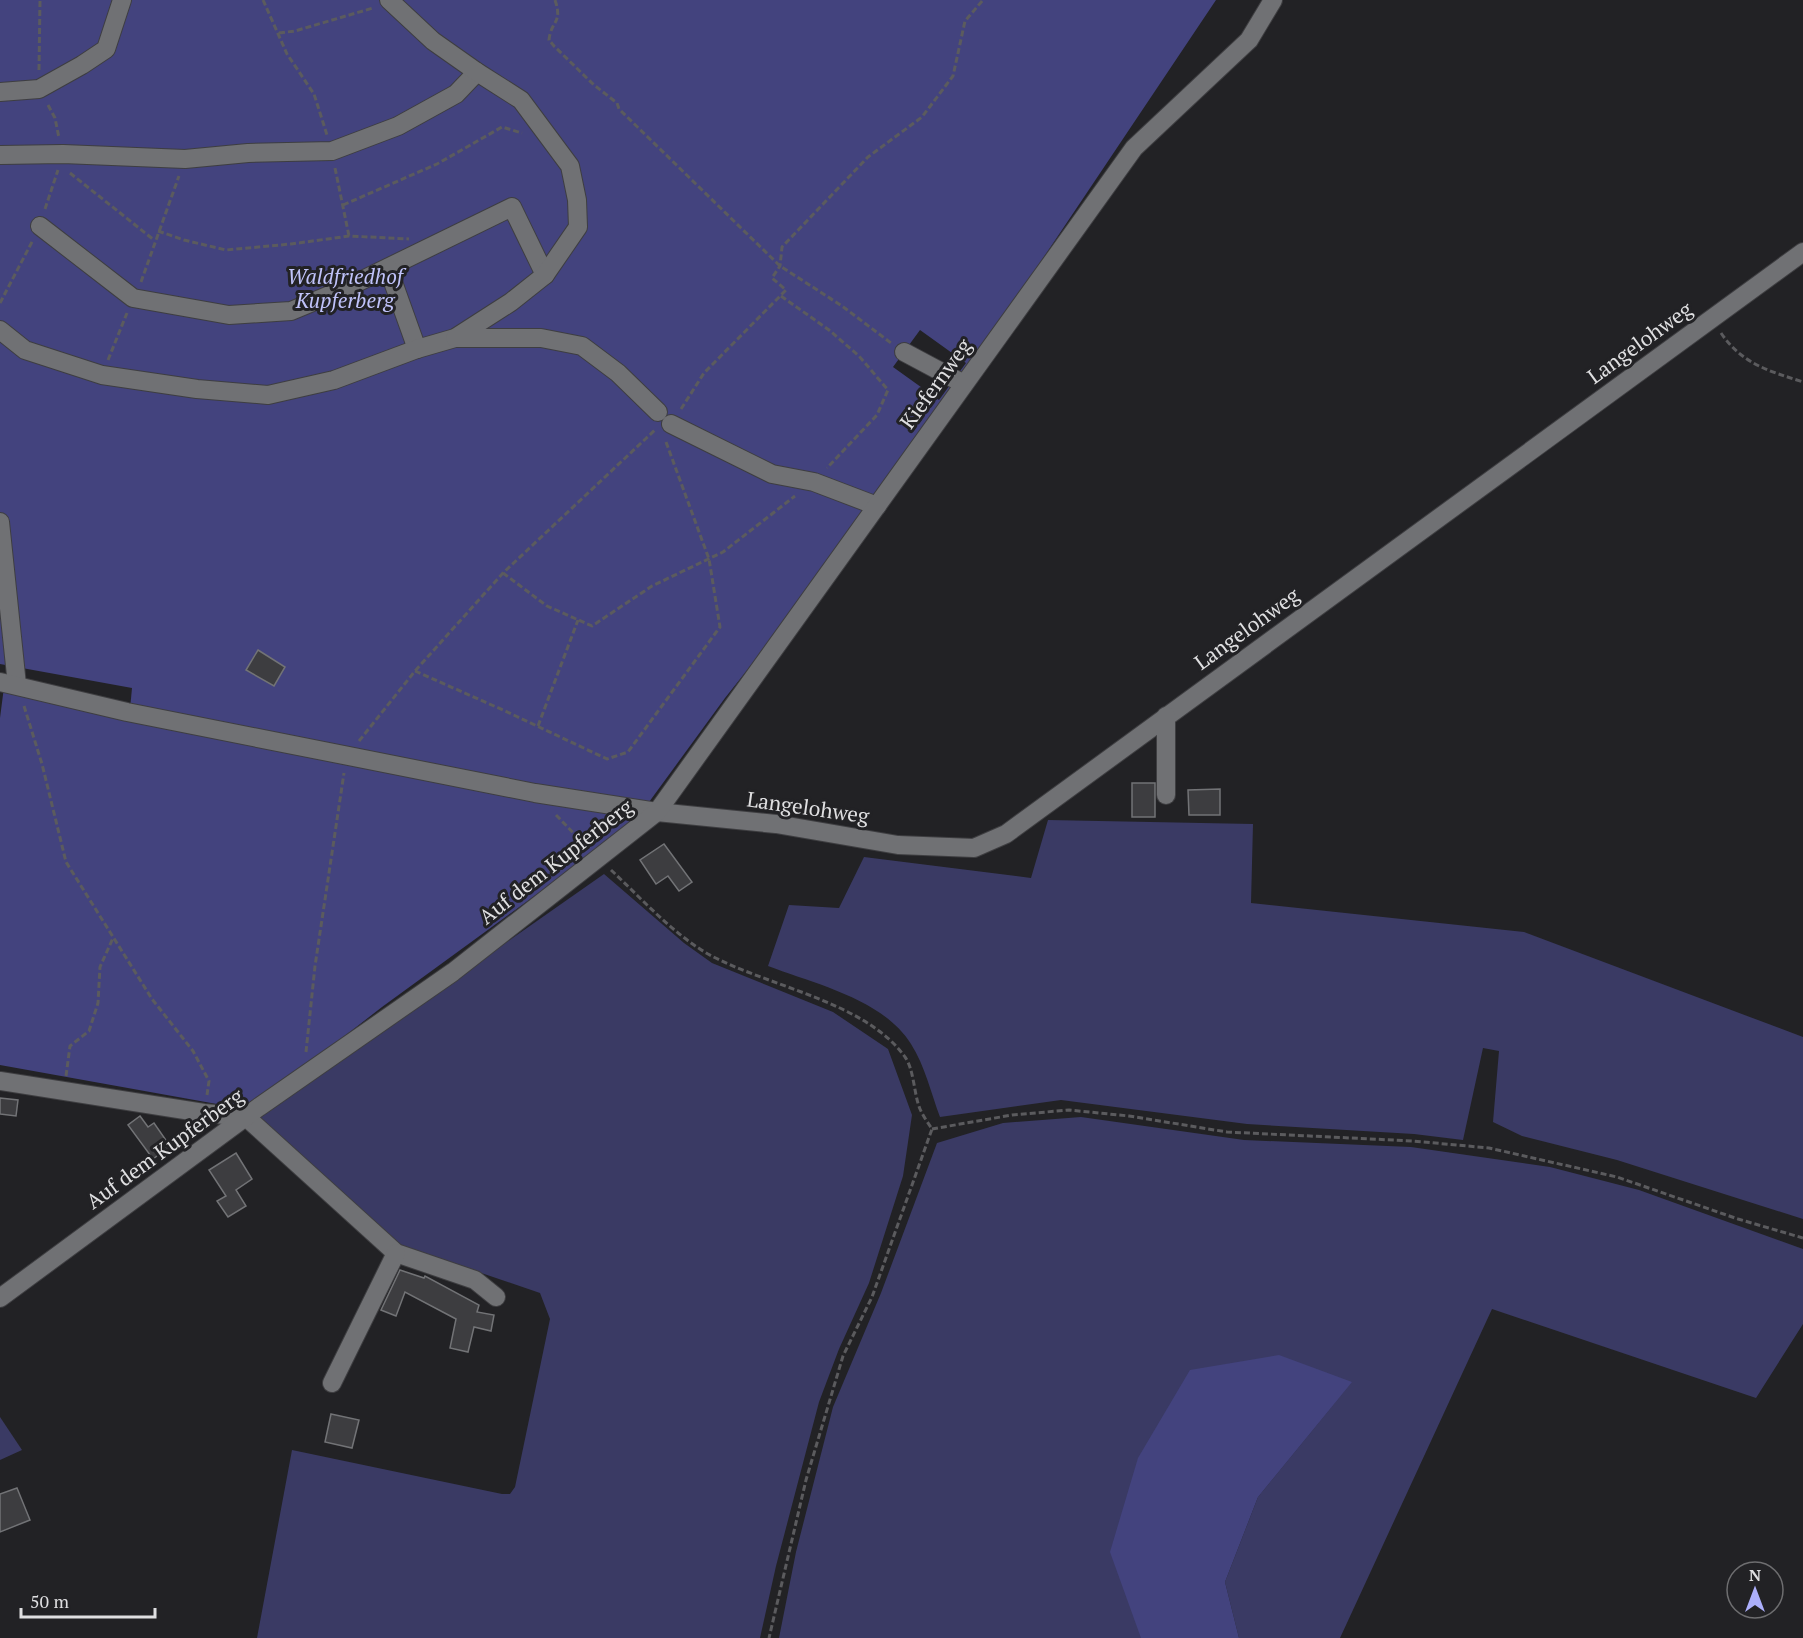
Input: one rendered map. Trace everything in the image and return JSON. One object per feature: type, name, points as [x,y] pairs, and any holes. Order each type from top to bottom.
[{"type":"street","points":[[0,92],[39,89],[106,49],[122,0]]},
{"type":"street","name":"Kiefernweg","points":[[657,812],[1134,148],[1249,40],[1273,0]]},
{"type":"street","points":[[391,1],[433,41],[521,100],[570,166],[577,200],[578,227],[545,275],[511,302],[455,338]]},
{"type":"street","points":[[0,155],[63,154],[185,159],[248,153],[332,151],[398,126],[456,94],[477,72]]},
{"type":"street","points":[[40,226],[134,298],[229,315],[291,311],[344,289],[512,207],[545,275]]},
{"type":"street","name":"Langelohweg","points":[[657,812],[776,825],[898,845],[974,848],[1006,834],[1803,252]]},
{"type":"street","points":[[388,268],[417,349]]},
{"type":"street","points":[[0,330],[25,350],[102,375],[196,389],[268,395],[334,380],[417,349],[455,338],[541,338],[582,346],[618,373],[663,421],[772,474],[814,482],[877,506]]},
{"type":"street","points":[[904,352],[964,384]]},
{"type":"street","points":[[0,522],[8,683]]},
{"type":"street","name":"Auf dem Kupferberg","points":[[8,683],[127,712],[347,756],[535,793],[657,812]]},
{"type":"street","points":[[1166,716],[1166,795]]},
{"type":"street","name":"Auf dem Kupferberg","points":[[0,1298],[246,1117],[453,972],[657,812]]},
{"type":"street","points":[[0,1081],[204,1113],[246,1117],[396,1253],[475,1280],[496,1297]]},
{"type":"street","points":[[332,1383],[396,1253]]},
{"type":"path","points":[[262,0],[287,54],[314,94],[332,151],[349,236]]},
{"type":"path","points":[[555,0],[559,13],[549,40],[554,46],[594,85],[616,102],[619,109],[780,266],[842,306],[904,352]]},
{"type":"path","points":[[304,1078],[315,966],[347,756],[415,671],[503,573],[663,421],[704,373],[781,296],[786,290],[772,278],[780,266],[782,247],[868,157],[922,117],[953,76],[965,21],[983,0]]},
{"type":"path","points":[[279,33],[295,31],[391,1]]},
{"type":"path","points":[[343,205],[436,164],[502,127],[521,131],[528,140]]},
{"type":"path","points":[[144,276],[154,241],[185,159]]},
{"type":"path","points":[[68,171],[154,241]]},
{"type":"path","points":[[159,231],[183,240],[226,250],[349,236],[407,237],[422,249]]},
{"type":"path","points":[[503,573],[547,606],[592,626],[652,586],[723,552],[814,482],[877,416],[888,390],[860,356],[829,330],[781,296]]},
{"type":"path","points":[[102,375],[134,298]]},
{"type":"path","points":[[1711,319],[1727,342],[1757,367],[1803,382]]},
{"type":"path","points":[[415,671],[607,759],[628,752],[720,627],[709,559],[663,421]]},
{"type":"path","points":[[538,726],[578,620]]},
{"type":"path","points":[[8,683],[42,764],[66,862],[152,999],[193,1051],[209,1081],[204,1113]]},
{"type":"path","points":[[535,793],[598,858],[677,932],[708,954],[844,1010],[879,1029],[906,1058],[921,1110],[932,1129],[872,1297],[843,1356],[806,1480],[769,1638]]},
{"type":"path","points":[[64,1090],[70,1046],[89,1031],[98,1003],[100,967],[113,938]]},
{"type":"path","points":[[932,1129],[1012,1114],[1069,1110],[1129,1116],[1227,1132],[1413,1141],[1489,1148],[1617,1177],[1738,1219],[1803,1238]]},
{"type":"shaded area","points":[[1048,820],[1253,824],[1251,903],[1524,932],[1803,1037],[1803,1219],[1617,1160],[1522,1136],[1493,1122],[1499,1051],[1483,1048],[1463,1140],[1414,1134],[1247,1124],[1061,1100],[940,1117],[920,1061],[899,1028],[866,1004],[847,995],[768,966],[789,905],[839,908],[864,857],[1031,878]]},
{"type":"shaded area","points":[[604,874],[684,943],[712,963],[833,1012],[888,1049],[912,1115],[903,1176],[869,1283],[839,1349],[819,1402],[776,1566],[760,1638],[257,1638],[292,1450],[510,1494],[515,1487],[550,1319],[540,1293],[396,1244],[257,1121],[261,1114]]},
{"type":"shaded area","points":[[1081,1117],[1244,1140],[1411,1147],[1550,1167],[1639,1190],[1803,1249],[1803,1324],[1756,1398],[1492,1309],[1340,1638],[1239,1638],[1225,1582],[1258,1497],[1352,1382],[1142,1638],[779,1638],[796,1552],[833,1407],[881,1293],[937,1143],[1003,1123]]},
{"type":"shaded area","points":[[0,1417],[22,1450],[0,1460]]},
{"type":"green space","name":"Waldfriedhof Kupferberg","points":[[0,0],[1216,0],[877,506],[725,698],[633,824],[382,1007],[288,1080],[239,1108],[0,1065],[0,718],[4,687],[129,720],[132,688],[0,664]],"holes":[[[920,330],[966,363],[939,400],[893,367]]]},
{"type":"green space","points":[[1279,1355],[1352,1382],[1258,1497],[1225,1582],[1239,1638],[1141,1638],[1110,1552],[1138,1458],[1190,1370]]},
{"type":"building","points":[[258,650],[285,667],[274,686],[246,670]]},
{"type":"building","points":[[1132,783],[1155,783],[1155,817],[1132,817]]},
{"type":"building","points":[[1220,789],[1220,815],[1189,815],[1188,790]]},
{"type":"building","points":[[664,844],[692,882],[679,891],[668,876],[656,884],[640,860]]},
{"type":"building","points":[[0,1098],[18,1100],[16,1116],[0,1114]]},
{"type":"building","points":[[140,1116],[148,1127],[154,1123],[170,1146],[153,1159],[128,1125]]},
{"type":"building","points":[[236,1153],[252,1179],[236,1190],[246,1206],[228,1217],[217,1201],[226,1196],[209,1170]]},
{"type":"building","points":[[400,1270],[424,1278],[425,1276],[479,1305],[477,1312],[494,1315],[491,1331],[474,1327],[468,1352],[450,1348],[456,1319],[405,1292],[396,1316],[381,1310]]},
{"type":"building","points":[[331,1414],[359,1420],[352,1448],[325,1442]]},
{"type":"building","points":[[17,1488],[30,1520],[0,1532],[0,1494]]}]
